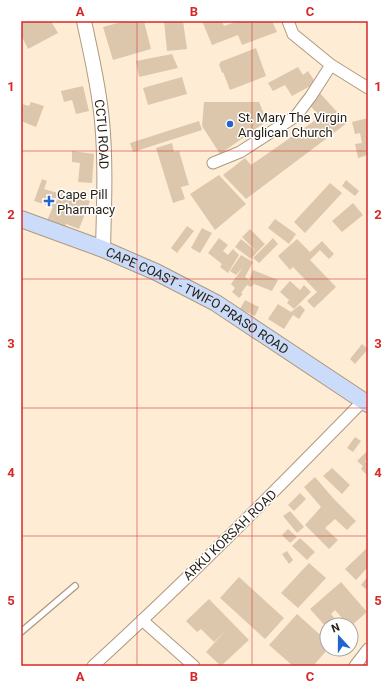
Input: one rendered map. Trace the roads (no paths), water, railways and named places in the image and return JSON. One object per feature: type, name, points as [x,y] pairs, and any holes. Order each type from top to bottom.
[{"type":"main road","name":"CAPE COAST - TWIFO PRASO ROAD","points":[[21,219],[104,250],[156,272],[216,303],[366,403]]},
{"type":"street","name":"CCTU ROAD","points":[[84,21],[102,120],[104,159],[104,250]]},
{"type":"street","points":[[288,21],[293,34],[330,65],[368,88]]},
{"type":"street","points":[[213,164],[240,152],[296,116],[311,96],[330,65]]},
{"type":"street","name":"ARKU KORSAH ROAD","points":[[93,666],[254,513],[366,403]]},
{"type":"street","points":[[142,620],[194,666]]},
{"type":"street","points":[[355,666],[368,649]]},
{"type":"lane","points":[[21,632],[75,586]]},
{"type":"place","name":"St. Mary The Virgin Anglican Church","points":[[230,124]]},
{"type":"place","name":"Cape Pill Pharmacy","points":[[49,201]]}]
